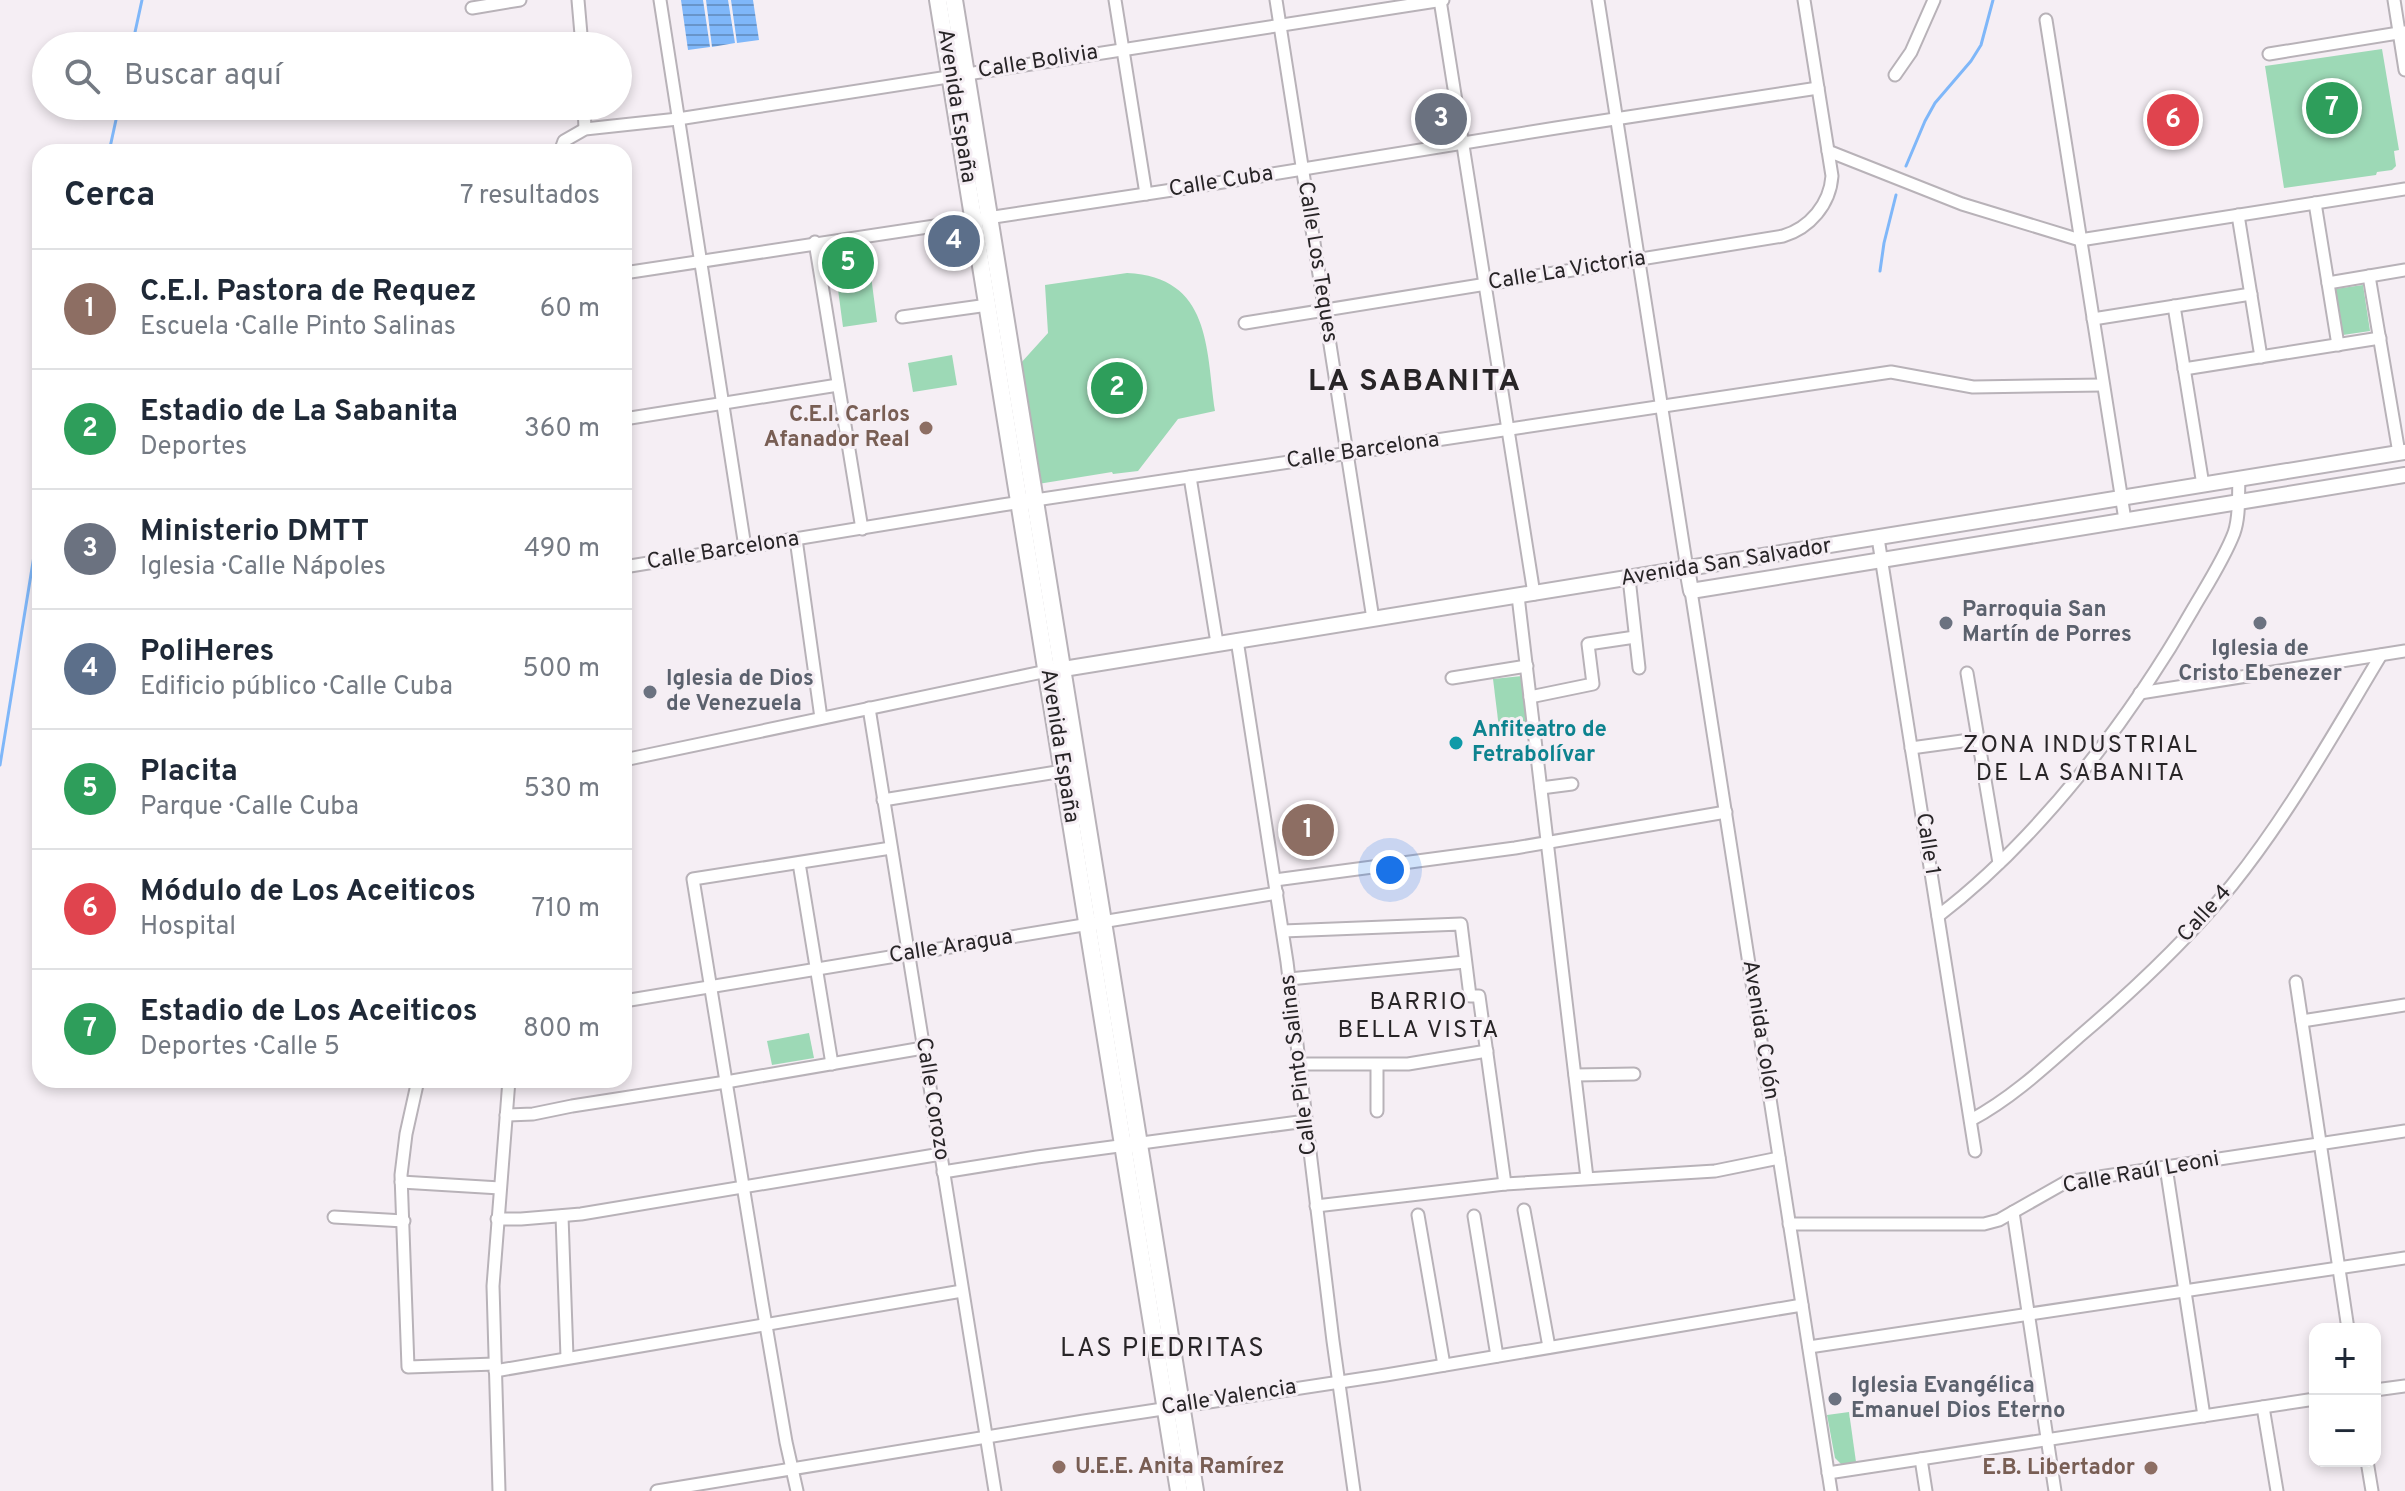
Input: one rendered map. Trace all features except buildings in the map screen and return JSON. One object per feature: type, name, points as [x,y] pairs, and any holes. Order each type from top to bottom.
[{"type":"main road","name":"Avenida España","points":[[938,0],[958,74],[982,218],[1173,1407],[1179,1491]]},
{"type":"main road","name":"Avenida España","points":[[954,0],[958,74]]},
{"type":"main road","name":"Avenida España","points":[[982,218],[988,305],[1027,502]]},
{"type":"main road","name":"Avenida España","points":[[1054,670],[1063,771],[1095,924]]},
{"type":"main road","name":"Avenida España","points":[[1173,1407],[1195,1491]]},
{"type":"street","points":[[472,8],[520,0]]},
{"type":"street","points":[[578,0],[581,32]]},
{"type":"street","points":[[660,0],[745,547]]},
{"type":"street","points":[[1115,0],[1146,194]]},
{"type":"street","name":"Calle Los Teques","points":[[1276,0],[1373,619]]},
{"type":"street","points":[[1441,0],[1534,594]]},
{"type":"street","name":"Calle Bolivia","points":[[585,129],[678,119],[1441,0]]},
{"type":"street","points":[[1598,0],[1687,569]]},
{"type":"street","name":"Calle La Victoria","points":[[1245,323],[1783,236],[1804,227],[1821,208],[1831,188],[1804,0]]},
{"type":"street","points":[[1895,75],[1911,52],[1934,0]]},
{"type":"street","points":[[2394,0],[2402,33],[2405,70]]},
{"type":"street","points":[[2046,20],[2125,520]]},
{"type":"street","points":[[2269,54],[2402,33]]},
{"type":"street","name":"Calle Cuba","points":[[632,272],[1818,88]]},
{"type":"street","points":[[563,144],[585,129],[585,120]]},
{"type":"street","points":[[1828,151],[1962,204],[2080,240],[2405,189]]},
{"type":"street","points":[[2315,203],[2338,345]]},
{"type":"street","points":[[2238,215],[2261,357]]},
{"type":"street","points":[[815,242],[862,529]]},
{"type":"street","points":[[2328,283],[2405,270]]},
{"type":"street","points":[[2369,276],[2402,452]]},
{"type":"street","points":[[2093,319],[2251,294]]},
{"type":"street","points":[[902,317],[988,305]]},
{"type":"street","points":[[2174,306],[2203,485]]},
{"type":"street","points":[[2184,369],[2380,338]]},
{"type":"street","name":"Calle Barcelona","points":[[632,566],[1027,502],[1891,372],[1973,387],[2103,385]]},
{"type":"street","points":[[632,418],[838,385]]},
{"type":"street","name":"Avenida San Salvador","points":[[1054,670],[2402,452]]},
{"type":"street","name":"Avenida San Salvador","points":[[1691,591],[2405,475]]},
{"type":"street","points":[[1190,477],[1217,643]]},
{"type":"street","points":[[1938,916],[1965,896],[2048,812],[2140,693],[2179,635],[2227,548],[2237,523],[2239,479]]},
{"type":"street","name":"Calle 1","points":[[1878,538],[1975,1151]]},
{"type":"street","points":[[796,539],[821,718]]},
{"type":"street","name":"Avenida Colón","points":[[1687,569],[1831,1491]]},
{"type":"street","points":[[1629,578],[1639,668]]},
{"type":"street","points":[[1518,596],[1587,1178]]},
{"type":"street","points":[[1530,697],[1593,684],[1588,644],[1635,637]]},
{"type":"street","name":"Calle Pinto Salinas","points":[[1237,640],[1283,931],[1354,1491]]},
{"type":"street","points":[[2140,693],[2405,651]]},
{"type":"street","name":"Calle 4","points":[[1971,1120],[1998,1106],[2125,997],[2213,907],[2243,871],[2286,809],[2381,655]]},
{"type":"street","points":[[1452,678],[1527,666]]},
{"type":"street","points":[[632,758],[1054,670]]},
{"type":"street","points":[[1967,673],[1999,863]]},
{"type":"street","name":"Calle Corozo","points":[[869,708],[995,1491]]},
{"type":"street","points":[[1911,748],[1977,739]]},
{"type":"street","points":[[883,800],[1063,771]]},
{"type":"street","points":[[1541,788],[1572,784]]},
{"type":"street","points":[[1275,880],[1547,842],[1726,812]]},
{"type":"street","points":[[797,1491],[766,1325],[693,879],[891,848]]},
{"type":"street","points":[[799,863],[832,1064]]},
{"type":"street","name":"Calle Aragua","points":[[632,1000],[1277,893]]},
{"type":"street","points":[[1283,931],[1461,924],[1470,996],[1479,996],[1505,1184]]},
{"type":"street","points":[[1289,979],[1465,962]]},
{"type":"street","points":[[2296,982],[2347,1323]]},
{"type":"street","points":[[2302,1021],[2405,1005]]},
{"type":"street","points":[[506,1115],[533,1114],[923,1048]]},
{"type":"street","points":[[1299,1064],[1408,1064],[1487,1051]]},
{"type":"street","points":[[1377,1065],[1377,1111]]},
{"type":"street","points":[[1575,1075],[1634,1074]]},
{"type":"street","points":[[416,1088],[406,1134],[401,1182],[408,1367],[495,1368],[962,1291]]},
{"type":"street","points":[[499,1491],[493,1286],[508,1088]]},
{"type":"street","points":[[943,1172],[1306,1121]]},
{"type":"street","name":"Calle Raúl Leoni","points":[[1789,1224],[1971,1225],[1999,1220],[2066,1182],[2405,1131]]},
{"type":"street","points":[[497,1219],[562,1216],[941,1154]]},
{"type":"street","points":[[1316,1206],[1505,1184],[1715,1171],[1779,1158]]},
{"type":"street","points":[[2166,1167],[2204,1416]]},
{"type":"street","points":[[401,1182],[500,1188]]},
{"type":"street","points":[[1524,1210],[1549,1347]]},
{"type":"street","points":[[2013,1212],[2055,1491]]},
{"type":"street","points":[[1418,1215],[1444,1365]]},
{"type":"street","points":[[562,1216],[567,1357]]},
{"type":"street","points":[[1474,1216],[1497,1356]]},
{"type":"street","points":[[334,1217],[404,1221]]},
{"type":"street","points":[[1809,1347],[2405,1258]]},
{"type":"street","name":"Calle Valencia","points":[[657,1491],[1802,1305]]},
{"type":"street","points":[[2381,1389],[2405,1386]]},
{"type":"street","points":[[1828,1473],[2309,1400]]},
{"type":"street","points":[[2263,1407],[2277,1491]]},
{"type":"street","points":[[1921,1459],[1926,1491]]},
{"type":"street","points":[[2368,1467],[2372,1491]]},
{"type":"green space","points":[[2382,49],[2399,150],[2394,151],[2396,166],[2376,175],[2284,188],[2265,66]]},
{"type":"green space","points":[[867,245],[877,322],[843,327],[837,282],[831,282],[828,254],[834,249]]},
{"type":"green space","points":[[1127,273],[1155,277],[1175,287],[1189,302],[1199,320],[1205,341],[1215,411],[1178,419],[1138,471],[1038,484],[1020,364],[1048,333],[1045,285]]},
{"type":"green space","points":[[2363,285],[2370,331],[2343,335],[2335,289]]},
{"type":"green space","points":[[952,355],[957,385],[913,392],[908,363]]},
{"type":"green space","points":[[1522,676],[1529,724],[1499,728],[1493,679]]},
{"type":"green space","points":[[809,1033],[814,1058],[772,1065],[767,1041]]},
{"type":"green space","points":[[1849,1412],[1856,1462],[1841,1464],[1835,1458],[1827,1415]]},
{"type":"water","points":[[681,0],[703,0],[710,47],[688,50]]},
{"type":"water","points":[[706,0],[728,0],[735,43],[712,47]]},
{"type":"water","points":[[731,0],[753,0],[759,40],[737,43]]},
{"type":"waterway","points":[[135,32],[142,0]]},
{"type":"waterway","points":[[1906,166],[1935,103],[1981,45],[1993,0]]},
{"type":"waterway","points":[[111,144],[116,120]]},
{"type":"waterway","points":[[1880,271],[1896,195]]},
{"type":"waterway","points":[[0,765],[32,568]]},
{"type":"place","name":"Estadio de Los Aceiticos","points":[[2332,108]]},
{"type":"place","name":"Ministerio DMTT","points":[[1441,119]]},
{"type":"place","name":"Módulo de Los Aceiticos","points":[[2173,120]]},
{"type":"place","name":"PoliHeres","points":[[954,241]]},
{"type":"place","name":"Placita","points":[[848,263]]},
{"type":"place","name":"Estadio de La Sabanita","points":[[1117,388]]},
{"type":"place","name":"C.E.I. Carlos Afanador Real","points":[[926,428]]},
{"type":"place","name":"Parroquia San Martín de Porres","points":[[1946,623]]},
{"type":"place","name":"Iglesia de Cristo Ebenezer","points":[[2260,623]]},
{"type":"place","name":"Iglesia de Dios de Venezuela","points":[[650,692]]},
{"type":"place","name":"Anfiteatro de Fetrabolívar","points":[[1456,743]]},
{"type":"place","name":"C.E.I. Pastora de Requez","points":[[1308,830]]},
{"type":"place","name":"Iglesia Evangélica Emanuel Dios Eterno","points":[[1835,1399]]},
{"type":"place","name":"U.E.E. Anita Ramírez","points":[[1059,1467]]},
{"type":"place","name":"E.B. Libertador","points":[[2151,1468]]},
{"type":"district","name":"LA SABANITA","points":[[1415,382]]},
{"type":"district","name":"ZONA INDUSTRIAL DE LA SABANITA","points":[[2081,760]]},
{"type":"district","name":"BARRIO BELLA VISTA","points":[[1419,1017]]},
{"type":"district","name":"LAS PIEDRITAS","points":[[1163,1349]]}]
